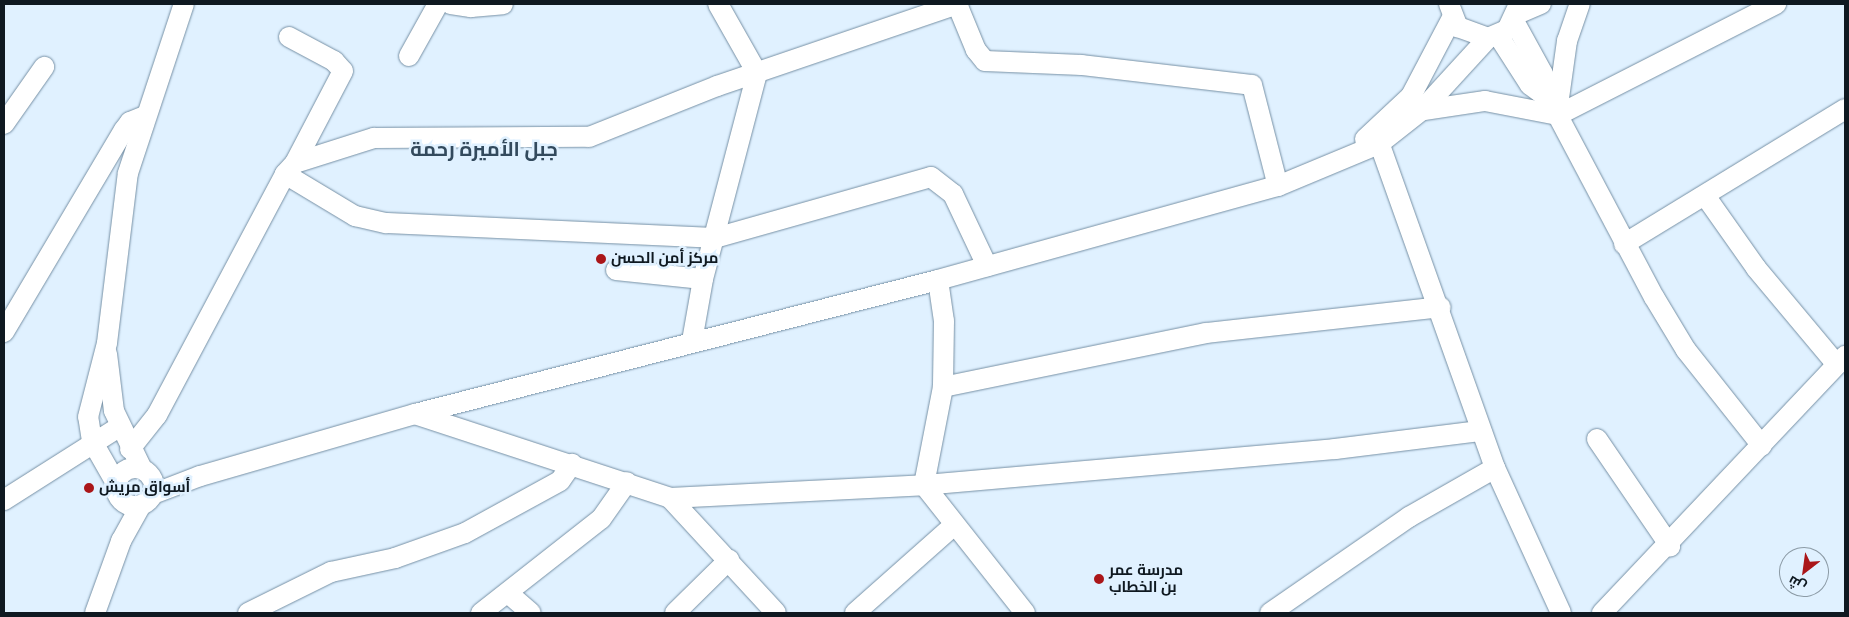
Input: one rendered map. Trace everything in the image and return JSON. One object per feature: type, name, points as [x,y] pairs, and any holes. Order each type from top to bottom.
[{"type":"street","points":[[184,4],[145,116],[121,212],[106,343],[88,417],[92,441],[116,483],[142,489],[200,476],[415,414],[692,341],[938,280],[1278,186],[1340,158],[1422,110],[1517,13],[1541,4]]},
{"type":"street","points":[[409,56],[438,4]]},
{"type":"street","points":[[451,4],[478,7],[503,4]]},
{"type":"street","points":[[692,341],[703,279],[757,73],[718,4]]},
{"type":"street","points":[[290,169],[374,138],[589,137],[757,73],[958,4],[976,50],[985,60],[1082,65],[1252,84],[1278,186]]},
{"type":"street","points":[[1553,107],[1561,66],[1580,4]]},
{"type":"street","points":[[1422,110],[1485,101],[1553,107],[1776,4]]},
{"type":"street","points":[[1449,8],[1467,34],[1493,37],[1530,85],[1553,107]]},
{"type":"street","points":[[1377,138],[1410,96],[1449,8]]},
{"type":"street","points":[[1517,13],[1543,74],[1553,107],[1624,244],[1686,350],[1762,446]]},
{"type":"street","points":[[130,449],[157,415],[343,72],[334,61],[289,37]]},
{"type":"street","points":[[4,124],[44,67]]},
{"type":"street","points":[[1624,244],[1706,197],[1845,109]]},
{"type":"street","points":[[4,332],[124,130],[130,122],[145,116]]},
{"type":"street","points":[[1377,138],[1441,307],[1480,431],[1561,613]]},
{"type":"street","points":[[290,169],[355,216],[386,223],[715,238],[931,177],[953,194],[987,266]]},
{"type":"street","points":[[1602,613],[1670,546],[1841,361],[1756,268],[1706,197]]},
{"type":"street","points":[[616,270],[703,279]]},
{"type":"street","points":[[938,280],[944,321],[943,387],[924,485],[952,527],[1025,613]]},
{"type":"street","points":[[943,387],[1206,333],[1441,307]]},
{"type":"street","points":[[95,613],[142,489],[130,449],[119,427],[106,343]]},
{"type":"street","points":[[415,414],[627,482],[670,498],[924,485],[1335,449],[1480,431]]},
{"type":"street","points":[[4,500],[92,441],[119,427]]},
{"type":"street","points":[[1597,439],[1670,546]]},
{"type":"street","points":[[248,613],[331,572],[395,558],[465,533],[560,481],[572,464]]},
{"type":"street","points":[[1270,613],[1409,517],[1496,468]]},
{"type":"street","points":[[116,483],[126,470],[142,489]]},
{"type":"street","points":[[481,613],[601,519],[627,482]]},
{"type":"street","points":[[670,498],[776,613]]},
{"type":"street","points":[[854,613],[952,527]]},
{"type":"street","points":[[675,613],[729,560]]},
{"type":"street","points":[[508,593],[531,613]]},
{"type":"place","name":"مركز أمن الحسن","points":[[601,259]]},
{"type":"place","name":"أسواق مريش","points":[[89,488]]},
{"type":"place","name":"مدرسة عمر بن الخطاب","points":[[1099,579]]},
{"type":"district","name":"جبل الأميرة رحمة","points":[[484,149]]}]
